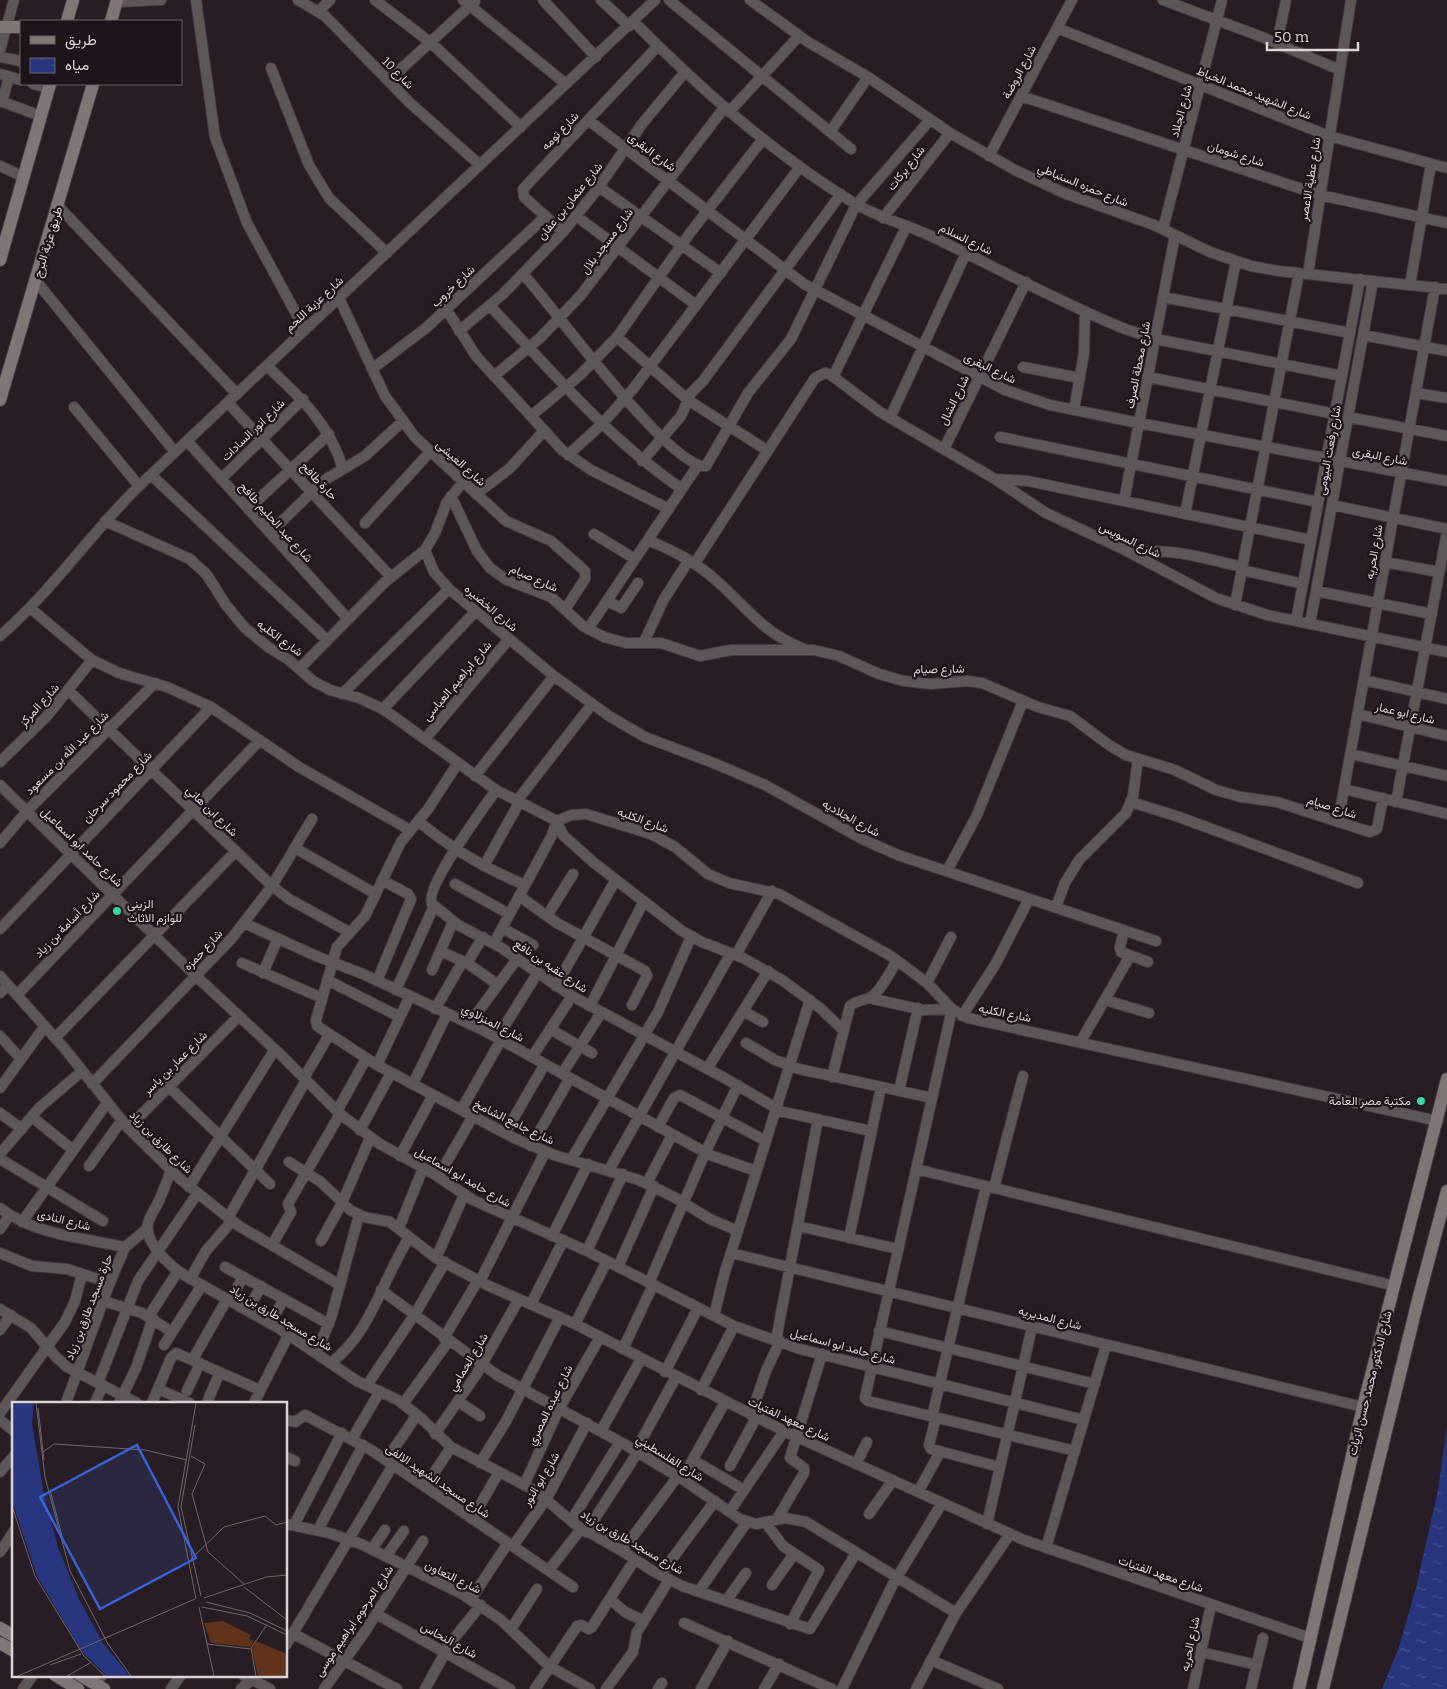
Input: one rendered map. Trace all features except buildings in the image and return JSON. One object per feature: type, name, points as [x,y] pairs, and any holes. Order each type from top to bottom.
[{"type":"street","points":[[0,50],[3,27],[14,0]]},
{"type":"street","points":[[65,20],[73,0]]},
{"type":"street","points":[[111,20],[117,1],[161,0]]},
{"type":"street","points":[[196,0],[215,137],[247,223],[305,330]]},
{"type":"street","name":"شارع 10","points":[[298,0],[319,11],[388,81],[480,165]]},
{"type":"street","points":[[319,11],[330,0]]},
{"type":"street","points":[[375,0],[430,42],[521,127]]},
{"type":"street","points":[[543,0],[596,57]]},
{"type":"street","name":"شارع السلام","points":[[601,0],[658,46],[726,110],[763,139],[800,167],[856,204],[883,218],[966,252],[1125,329],[1156,338],[1342,376]]},
{"type":"street","name":"شارع عزبة اللحم","points":[[0,636],[30,608],[105,521],[138,486],[655,0]]},
{"type":"street","points":[[669,0],[850,149]]},
{"type":"street","name":"شارع حمزه السنباطي","points":[[750,0],[799,36],[868,77],[950,133],[989,156],[1073,196],[1163,229],[1210,252],[1236,261],[1265,268],[1447,289]]},
{"type":"street","name":"شارع الروضة","points":[[989,156],[1072,0]]},
{"type":"street","points":[[1163,0],[1277,43],[1340,70]]},
{"type":"street","name":"شارع الجلاد","points":[[1163,229],[1222,0]]},
{"type":"street","points":[[1277,43],[1286,0]]},
{"type":"street","name":"شارع عطية الاعصر","points":[[1235,605],[1281,364],[1320,195],[1351,0]]},
{"type":"street","points":[[388,81],[470,2],[566,84]]},
{"type":"street","points":[[3,27],[20,27]]},
{"type":"street","name":"شارع الشهيد محمد الخياط","points":[[1057,28],[1330,136],[1447,168]]},
{"type":"street","name":"شارع مسجد بلال","points":[[494,376],[529,348],[561,318],[726,110],[761,77],[799,36]]},
{"type":"street","name":"شارع تومه","points":[[563,232],[524,197],[522,190],[658,46]]},
{"type":"street","points":[[0,56],[20,61]]},
{"type":"street","points":[[271,68],[309,165],[328,198],[387,253]]},
{"type":"street","name":"شارع عثمان بن عفان","points":[[459,332],[490,306],[563,232],[685,72]]},
{"type":"street","points":[[20,80],[5,76],[1,102],[41,116]]},
{"type":"street","points":[[830,132],[868,77]]},
{"type":"street","name":"طريق عزبة البرج","points":[[0,400],[59,207],[93,85]]},
{"type":"street","points":[[0,260],[50,86]]},
{"type":"street","name":"شارع شومان","points":[[1021,96],[1320,195],[1447,223]]},
{"type":"street","name":"شارع البقرى","points":[[588,120],[785,270],[815,290],[979,377],[1023,396],[1074,410],[1447,481]]},
{"type":"street","points":[[523,274],[561,318],[625,399],[679,452],[704,467],[709,464],[752,387],[785,348],[856,204],[930,120]]},
{"type":"street","name":"شارع بركات","points":[[883,218],[950,133]]},
{"type":"street","points":[[531,416],[594,362],[617,337],[681,245],[763,139]]},
{"type":"street","points":[[1410,285],[1431,164]]},
{"type":"street","points":[[0,166],[24,177]]},
{"type":"street","points":[[568,455],[602,424],[625,399],[800,167]]},
{"type":"street","points":[[599,187],[721,273]]},
{"type":"street","points":[[642,461],[681,416],[691,393],[841,194]]},
{"type":"street","points":[[59,207],[237,394]]},
{"type":"street","name":"شارع خروب","points":[[372,369],[411,341],[546,216]]},
{"type":"street","points":[[576,216],[696,305]]},
{"type":"street","points":[[644,642],[664,599],[768,451],[817,376],[825,373],[834,377],[906,226]]},
{"type":"street","name":"شارع محطة الصرف","points":[[1124,501],[1175,235]]},
{"type":"street","points":[[890,418],[966,252]]},
{"type":"street","points":[[1185,514],[1236,261]]},
{"type":"street","name":"شارع رفعت البيومى","points":[[1296,621],[1360,279]]},
{"type":"street","name":"شارع رفعت البيومى","points":[[1310,624],[1373,281]]},
{"type":"street","points":[[36,282],[175,452]]},
{"type":"street","name":"شارع الشال","points":[[944,449],[1026,282]]},
{"type":"street","name":"شارع الحريه","points":[[1338,822],[1435,287]]},
{"type":"street","points":[[1163,297],[1350,333]]},
{"type":"street","name":"شارع العيشى","points":[[339,298],[385,396],[402,422],[430,452],[511,525],[546,538],[583,568],[586,574],[585,579],[566,608]]},
{"type":"street","points":[[490,306],[602,424],[642,461],[682,489]]},
{"type":"street","points":[[446,309],[459,332],[494,376],[568,455],[591,470],[669,509]]},
{"type":"street","points":[[1074,410],[1085,346],[1085,311]]},
{"type":"street","points":[[1363,335],[1447,351]]},
{"type":"street","points":[[617,337],[688,400],[729,428],[768,451]]},
{"type":"street","points":[[267,366],[303,399],[329,434],[342,469]]},
{"type":"street","points":[[1023,367],[1080,378]]},
{"type":"street","name":"شارع السويس","points":[[834,377],[864,401],[890,418],[995,480],[1046,513],[1133,554],[1197,589],[1235,605],[1296,621],[1447,652]]},
{"type":"street","points":[[1148,377],[1335,414]]},
{"type":"street","points":[[1416,393],[1447,398]]},
{"type":"street","name":"شارع انور السادات","points":[[221,479],[303,399]]},
{"type":"street","name":"حارة طافح","points":[[228,403],[391,577]]},
{"type":"street","points":[[74,407],[138,486]]},
{"type":"street","points":[[1348,417],[1447,436]]},
{"type":"street","points":[[270,533],[328,477],[370,452],[402,422]]},
{"type":"street","points":[[476,494],[509,469],[544,431]]},
{"type":"street","points":[[248,509],[329,434]]},
{"type":"street","points":[[1000,437],[1318,502]]},
{"type":"street","name":"شارع عبد الحليم طافح","points":[[187,441],[348,619]]},
{"type":"street","points":[[366,523],[430,452]]},
{"type":"street","points":[[588,629],[698,465]]},
{"type":"street","points":[[150,475],[327,640]]},
{"type":"street","points":[[995,480],[1021,479],[1311,540]]},
{"type":"street","points":[[300,668],[391,577],[425,550],[435,534],[450,496],[463,482]]},
{"type":"street","name":"شارع صيام","points":[[450,496],[481,557],[490,568],[507,580],[545,594],[566,608],[588,629],[615,641],[667,644],[700,656],[731,650],[807,650],[839,656],[879,674],[904,681],[931,684],[977,682],[1023,701],[1074,718],[1109,745],[1138,760],[1175,770],[1222,792],[1277,802],[1370,832],[1374,832],[1383,798]]},
{"type":"street","points":[[1332,505],[1447,531],[1396,802]]},
{"type":"street","name":"شارع الكليه","points":[[105,521],[176,551],[196,563],[207,575],[226,605],[245,628],[300,668],[318,684],[383,710],[496,790],[557,821],[570,815],[586,814],[645,832],[669,843],[695,866],[715,877],[730,883],[772,891],[897,961],[926,983],[952,1009],[962,1016],[1438,1121]]},
{"type":"street","points":[[594,534],[635,560]]},
{"type":"street","points":[[648,540],[692,561],[714,578],[758,622],[781,638],[807,650]]},
{"type":"street","name":"شارع الخضيره","points":[[425,550],[434,572],[449,589],[554,676]]},
{"type":"street","points":[[1133,554],[1148,551],[1163,552],[1242,568],[1303,584]]},
{"type":"street","points":[[1385,562],[1439,572]]},
{"type":"street","points":[[607,601],[621,608],[638,583]]},
{"type":"street","points":[[342,694],[449,589]]},
{"type":"street","points":[[1316,591],[1432,614]]},
{"type":"street","points":[[30,608],[92,660],[119,673],[155,683],[211,706],[299,767],[410,830]]},
{"type":"street","points":[[383,710],[476,612]]},
{"type":"street","name":"شارع ابراهيم العباسى","points":[[425,739],[509,639]]},
{"type":"street","name":"شارع المركز","points":[[0,762],[30,734],[69,691],[92,660]]},
{"type":"street","points":[[475,776],[554,676]]},
{"type":"street","name":"شارع الجلاديه","points":[[554,676],[592,704],[640,735],[765,785],[870,843],[947,871],[1156,941]]},
{"type":"street","points":[[1364,680],[1447,699]]},
{"type":"street","name":"شارع عبد الله بن مسعود","points":[[0,843],[27,811],[155,683]]},
{"type":"street","name":"شارع ابن هاني","points":[[69,691],[272,886],[288,899],[349,932]]},
{"type":"street","points":[[947,871],[977,815],[1023,701]]},
{"type":"street","points":[[484,866],[518,802],[592,704]]},
{"type":"street","name":"شارع محمود سرحان","points":[[0,929],[211,706]]},
{"type":"street","name":"شارع ابو عمار","points":[[1358,714],[1447,736]]},
{"type":"street","name":"شارع أسامة بن زياد","points":[[17,995],[260,740]]},
{"type":"street","points":[[1351,754],[1447,776]]},
{"type":"street","points":[[1056,908],[1065,883],[1079,860],[1096,840],[1119,822],[1131,802],[1138,760]]},
{"type":"street","points":[[242,964],[322,998],[337,947],[365,916],[398,847],[458,763]]},
{"type":"street","name":"شارع حامد ابو اسماعيل","points":[[0,785],[338,1112],[370,1138],[438,1177],[464,1195],[512,1219],[607,1261],[734,1326],[822,1354],[1084,1420]]},
{"type":"street","points":[[1344,789],[1447,814]]},
{"type":"street","points":[[396,990],[434,906],[431,895],[454,849],[496,790]]},
{"type":"street","points":[[1131,802],[1179,817],[1358,883]]},
{"type":"street","name":"شارع حمزه","points":[[92,1084],[244,923],[272,886],[312,819]]},
{"type":"street","points":[[418,821],[454,849],[484,866],[525,885]]},
{"type":"street","points":[[557,821],[566,837],[615,881],[643,903],[691,937],[768,971],[810,1000],[843,1030]]},
{"type":"street","points":[[494,943],[557,821]]},
{"type":"street","points":[[295,848],[376,894]]},
{"type":"street","points":[[55,1038],[236,851]]},
{"type":"street","points":[[547,916],[573,874]]},
{"type":"street","points":[[377,981],[410,899],[408,894],[382,880]]},
{"type":"street","points":[[556,986],[615,881]]},
{"type":"street","points":[[455,884],[510,914]]},
{"type":"street","points":[[609,1170],[675,1052],[772,891]]},
{"type":"street","points":[[519,896],[547,916],[646,974],[632,1005]]},
{"type":"street","points":[[962,1016],[995,965],[1029,898]]},
{"type":"street","points":[[590,1006],[643,903]]},
{"type":"street","name":"شارع عقبه بن نافع","points":[[434,906],[453,922],[494,943],[572,996],[738,1085],[776,1109],[871,1131]]},
{"type":"street","points":[[432,970],[453,922]]},
{"type":"street","name":"شارع المنزلاوي","points":[[244,923],[377,981],[469,1024],[705,1153],[756,1171]]},
{"type":"street","points":[[502,928],[533,945]]},
{"type":"street","points":[[1124,930],[1120,950],[1130,956],[1148,962]]},
{"type":"street","points":[[571,1160],[644,1036],[670,987],[691,937]]},
{"type":"street","points":[[926,983],[951,937]]},
{"type":"street","points":[[263,973],[278,938]]},
{"type":"street","points":[[435,1008],[483,938]]},
{"type":"street","points":[[440,951],[465,962],[497,984]]},
{"type":"street","points":[[1080,1041],[1130,956]]},
{"type":"street","points":[[469,1024],[517,959]]},
{"type":"street","points":[[869,998],[876,992],[897,961]]},
{"type":"street","points":[[707,1069],[768,971]]},
{"type":"street","points":[[461,1110],[537,974]]},
{"type":"street","name":"شارع طارق بن زياد","points":[[0,976],[4,989],[17,995],[45,1026],[125,1124],[193,1191],[230,1219],[340,1285]]},
{"type":"street","points":[[327,980],[400,1017]]},
{"type":"street","points":[[377,1065],[410,996]]},
{"type":"street","points":[[532,1057],[572,996]]},
{"type":"street","name":"شارع جامع الشامخ","points":[[322,998],[316,1024],[329,1035],[366,1059],[531,1146],[571,1160],[623,1174],[651,1185],[683,1202],[710,1220],[738,1231]]},
{"type":"street","points":[[832,1077],[850,1006],[857,1001],[869,998],[918,1008],[952,1009],[871,1366],[865,1394],[867,1400],[1075,1452]]},
{"type":"street","points":[[714,1316],[731,1253],[810,1000]]},
{"type":"street","points":[[1105,1000],[1149,1013]]},
{"type":"street","points":[[899,1091],[918,1008]]},
{"type":"street","points":[[743,1011],[763,1022]]},
{"type":"street","points":[[531,1146],[580,1047],[601,1013]]},
{"type":"street","points":[[413,1084],[447,1014]]},
{"type":"street","name":"شارع عمار بن ياسر","points":[[89,1166],[125,1124],[169,1086],[239,1016]]},
{"type":"street","points":[[1,1082],[45,1026]]},
{"type":"street","points":[[550,1029],[592,1053]]},
{"type":"street","points":[[190,1279],[206,1252],[230,1219],[329,1035]]},
{"type":"street","points":[[0,1036],[20,1058]]},
{"type":"street","points":[[746,1043],[789,1066],[932,1098]]},
{"type":"street","points":[[95,1402],[127,1307],[138,1281],[158,1252],[221,1137],[275,1049]]},
{"type":"street","points":[[272,1245],[290,1213],[288,1204],[366,1059]]},
{"type":"street","points":[[505,1133],[545,1064]]},
{"type":"street","points":[[0,1154],[55,1092],[82,1071]]},
{"type":"street","points":[[360,1130],[391,1073]]},
{"type":"street","points":[[1000,1467],[932,1450],[930,1446],[940,1384],[958,1308],[990,1187],[1023,1076]]},
{"type":"street","name":"شارع الدكتور محمد حسن الزيات","points":[[1299,1689],[1363,1407],[1438,1121],[1447,1079]]},
{"type":"street","points":[[623,1349],[683,1202],[738,1085]]},
{"type":"street","points":[[169,1086],[270,1184]]},
{"type":"street","points":[[849,1238],[880,1087]]},
{"type":"street","points":[[400,1156],[433,1095]]},
{"type":"street","points":[[658,1127],[678,1095],[766,1141]]},
{"type":"street","points":[[22,1222],[107,1103]]},
{"type":"street","points":[[0,1113],[22,1129]]},
{"type":"street","points":[[438,1177],[473,1116]]},
{"type":"street","points":[[32,1117],[73,1150]]},
{"type":"street","points":[[730,1466],[754,1416],[766,1371],[778,1340],[818,1119]]},
{"type":"street","points":[[618,1267],[672,1135]]},
{"type":"street","points":[[321,1241],[342,1203],[370,1138]]},
{"type":"street","points":[[404,1404],[446,1340],[512,1219],[545,1152]]},
{"type":"street","points":[[0,1159],[103,1221]]},
{"type":"street","name":"شارع معهد الفتيات","points":[[289,1162],[326,1186],[342,1203],[359,1215],[385,1220],[399,1228],[409,1238],[441,1260],[519,1299],[576,1324],[665,1372],[784,1431],[1010,1534],[1310,1638]]},
{"type":"street","points":[[552,1236],[588,1164]]},
{"type":"street","points":[[399,1228],[423,1168]]},
{"type":"street","points":[[916,1169],[1395,1286]]},
{"type":"street","points":[[147,1230],[149,1220],[162,1194],[170,1170]]},
{"type":"street","points":[[587,1252],[623,1174]]},
{"type":"street","points":[[1322,1689],[1415,1310],[1447,1190]]},
{"type":"street","points":[[367,1385],[415,1314],[441,1260],[464,1195]]},
{"type":"street","name":"شارع النادى","points":[[0,1208],[22,1222],[44,1230],[126,1248]]},
{"type":"street","points":[[0,1229],[10,1215]]},
{"type":"street","points":[[317,1352],[329,1324],[359,1215]]},
{"type":"street","points":[[798,1226],[898,1249]]},
{"type":"street","name":"حارة مسجد طارق بن زياد","points":[[66,1402],[103,1301],[126,1248],[147,1230]]},
{"type":"street","name":"شارع مسجد طارق بن زياد","points":[[147,1230],[158,1252],[178,1271],[289,1334],[367,1385],[404,1404],[450,1447],[547,1498],[571,1521],[584,1530],[669,1580],[806,1629],[812,1628],[856,1553]]},
{"type":"street","points":[[331,1363],[347,1349],[360,1333],[409,1238]]},
{"type":"street","points":[[532,1304],[564,1241]]},
{"type":"street","points":[[0,1253],[32,1266],[57,1268],[110,1283]]},
{"type":"street","name":"شارع المديريه","points":[[731,1253],[1363,1407]]},
{"type":"street","points":[[576,1324],[607,1261]]},
{"type":"street","points":[[225,1267],[329,1324]]},
{"type":"street","points":[[120,1399],[138,1363],[150,1317],[178,1271]]},
{"type":"street","points":[[0,1413],[69,1315],[82,1274]]},
{"type":"street","points":[[186,1391],[197,1361],[228,1300],[243,1277]]},
{"type":"street","points":[[164,1345],[202,1285]]},
{"type":"street","points":[[248,1310],[261,1286]]},
{"type":"street","name":"شارع الفلسطيني","points":[[381,1290],[482,1366],[637,1451],[747,1522]]},
{"type":"street","points":[[270,1323],[284,1299]]},
{"type":"street","name":"شارع الحمامي","points":[[435,1434],[459,1402],[482,1366],[519,1299]]},
{"type":"street","points":[[103,1301],[127,1307],[150,1317],[172,1332]]},
{"type":"street","points":[[665,1372],[698,1308]]},
{"type":"street","points":[[0,1309],[31,1328],[58,1359],[100,1384],[120,1399],[133,1402]]},
{"type":"street","points":[[0,1330],[11,1315]]},
{"type":"street","points":[[480,1463],[505,1423],[560,1317]]},
{"type":"street","points":[[701,1390],[734,1326]]},
{"type":"street","points":[[987,1524],[1032,1327]]},
{"type":"street","points":[[879,1331],[1095,1384]]},
{"type":"street","points":[[254,1402],[289,1334]]},
{"type":"street","name":"شارع عبده المصري","points":[[524,1485],[559,1409],[600,1337]]},
{"type":"street","points":[[1046,1548],[1106,1345]]},
{"type":"street","points":[[152,1402],[173,1355],[179,1353],[260,1390]]},
{"type":"street","points":[[777,1519],[804,1473],[804,1468],[790,1460],[822,1354]]},
{"type":"street","points":[[601,1431],[642,1359]]},
{"type":"street","points":[[208,1400],[220,1372]]},
{"type":"street","points":[[549,1570],[584,1530],[637,1451],[676,1377]]},
{"type":"street","points":[[158,1389],[188,1402]]},
{"type":"street","points":[[352,1439],[380,1391]]},
{"type":"street","points":[[459,1402],[480,1416]]},
{"type":"street","points":[[622,1551],[693,1460],[725,1402]]},
{"type":"street","name":"شارع مسجد الشهيد الالفى","points":[[288,1420],[295,1422],[305,1415],[363,1445],[573,1586]]},
{"type":"street","points":[[288,1642],[350,1539],[417,1415]]},
{"type":"street","points":[[0,1420],[12,1429]]},
{"type":"street","name":"شارع ابو النور","points":[[471,1599],[547,1498],[587,1423]]},
{"type":"street","points":[[730,1512],[784,1431]]},
{"type":"street","points":[[290,1524],[342,1433]]},
{"type":"street","points":[[571,1521],[620,1442]]},
{"type":"street","points":[[856,1464],[867,1442]]},
{"type":"street","points":[[318,1530],[363,1445]]},
{"type":"street","points":[[425,1487],[450,1447]]},
{"type":"street","points":[[918,1492],[940,1452]]},
{"type":"street","points":[[0,1472],[12,1458]]},
{"type":"street","points":[[693,1460],[744,1490]]},
{"type":"street","points":[[472,1519],[498,1472]]},
{"type":"street","points":[[869,1514],[893,1480]]},
{"type":"street","points":[[660,1575],[715,1501]]},
{"type":"street","points":[[842,1689],[896,1578],[942,1503]]},
{"type":"street","points":[[699,1592],[747,1522],[765,1522],[794,1518],[806,1522],[956,1613]]},
{"type":"street","points":[[765,1522],[778,1542],[818,1568],[819,1572],[790,1624]]},
{"type":"street","name":"شارع التعاون","points":[[290,1524],[350,1539],[471,1599],[511,1629],[549,1666],[590,1689]]},
{"type":"street","points":[[372,1549],[384,1530]]},
{"type":"street","points":[[386,1556],[404,1531]]},
{"type":"street","points":[[916,1689],[956,1613],[1010,1534]]},
{"type":"street","points":[[0,1552],[12,1538]]},
{"type":"street","name":"شارع المرحوم ابراهيم موسى","points":[[324,1689],[376,1614],[423,1541]]},
{"type":"street","points":[[772,1585],[794,1554]]},
{"type":"street","points":[[535,1689],[577,1626],[590,1629],[635,1559]]},
{"type":"street","points":[[726,1601],[746,1573]]},
{"type":"street","points":[[606,1689],[633,1652],[637,1632],[669,1580]]},
{"type":"street","points":[[511,1629],[537,1589]]},
{"type":"street","points":[[610,1599],[625,1612],[644,1621]]},
{"type":"street","points":[[425,1689],[445,1652],[481,1605]]},
{"type":"street","name":"شارع الحريه","points":[[1193,1689],[1211,1605]]},
{"type":"street","name":"شارع النحاس","points":[[376,1614],[510,1689]]},
{"type":"street","points":[[684,1623],[832,1689]]},
{"type":"street","points":[[0,1628],[12,1635]]},
{"type":"street","points":[[294,1634],[397,1689]]},
{"type":"street","points":[[1251,1689],[1263,1638]]},
{"type":"street","points":[[701,1689],[728,1641]]},
{"type":"street","points":[[0,1643],[12,1650]]},
{"type":"street","points":[[1201,1652],[1256,1666]]},
{"type":"street","points":[[931,1660],[995,1688]]},
{"type":"street","points":[[764,1689],[779,1664]]},
{"type":"street","points":[[22,1689],[32,1676]]},
{"type":"street","points":[[57,1676],[75,1688]]},
{"type":"street","points":[[83,1676],[101,1683]]},
{"type":"street","points":[[171,1689],[180,1676]]},
{"type":"street","points":[[241,1689],[251,1677],[270,1689]]},
{"type":"water","points":[[1447,1427],[1447,1689],[1382,1689],[1399,1647],[1416,1588],[1438,1490]]},
{"type":"place","name":"الزينى للوازم الاثاث","points":[[117,911]]},
{"type":"place","name":"مكتبة مصر العامة","points":[[1421,1101]]}]
